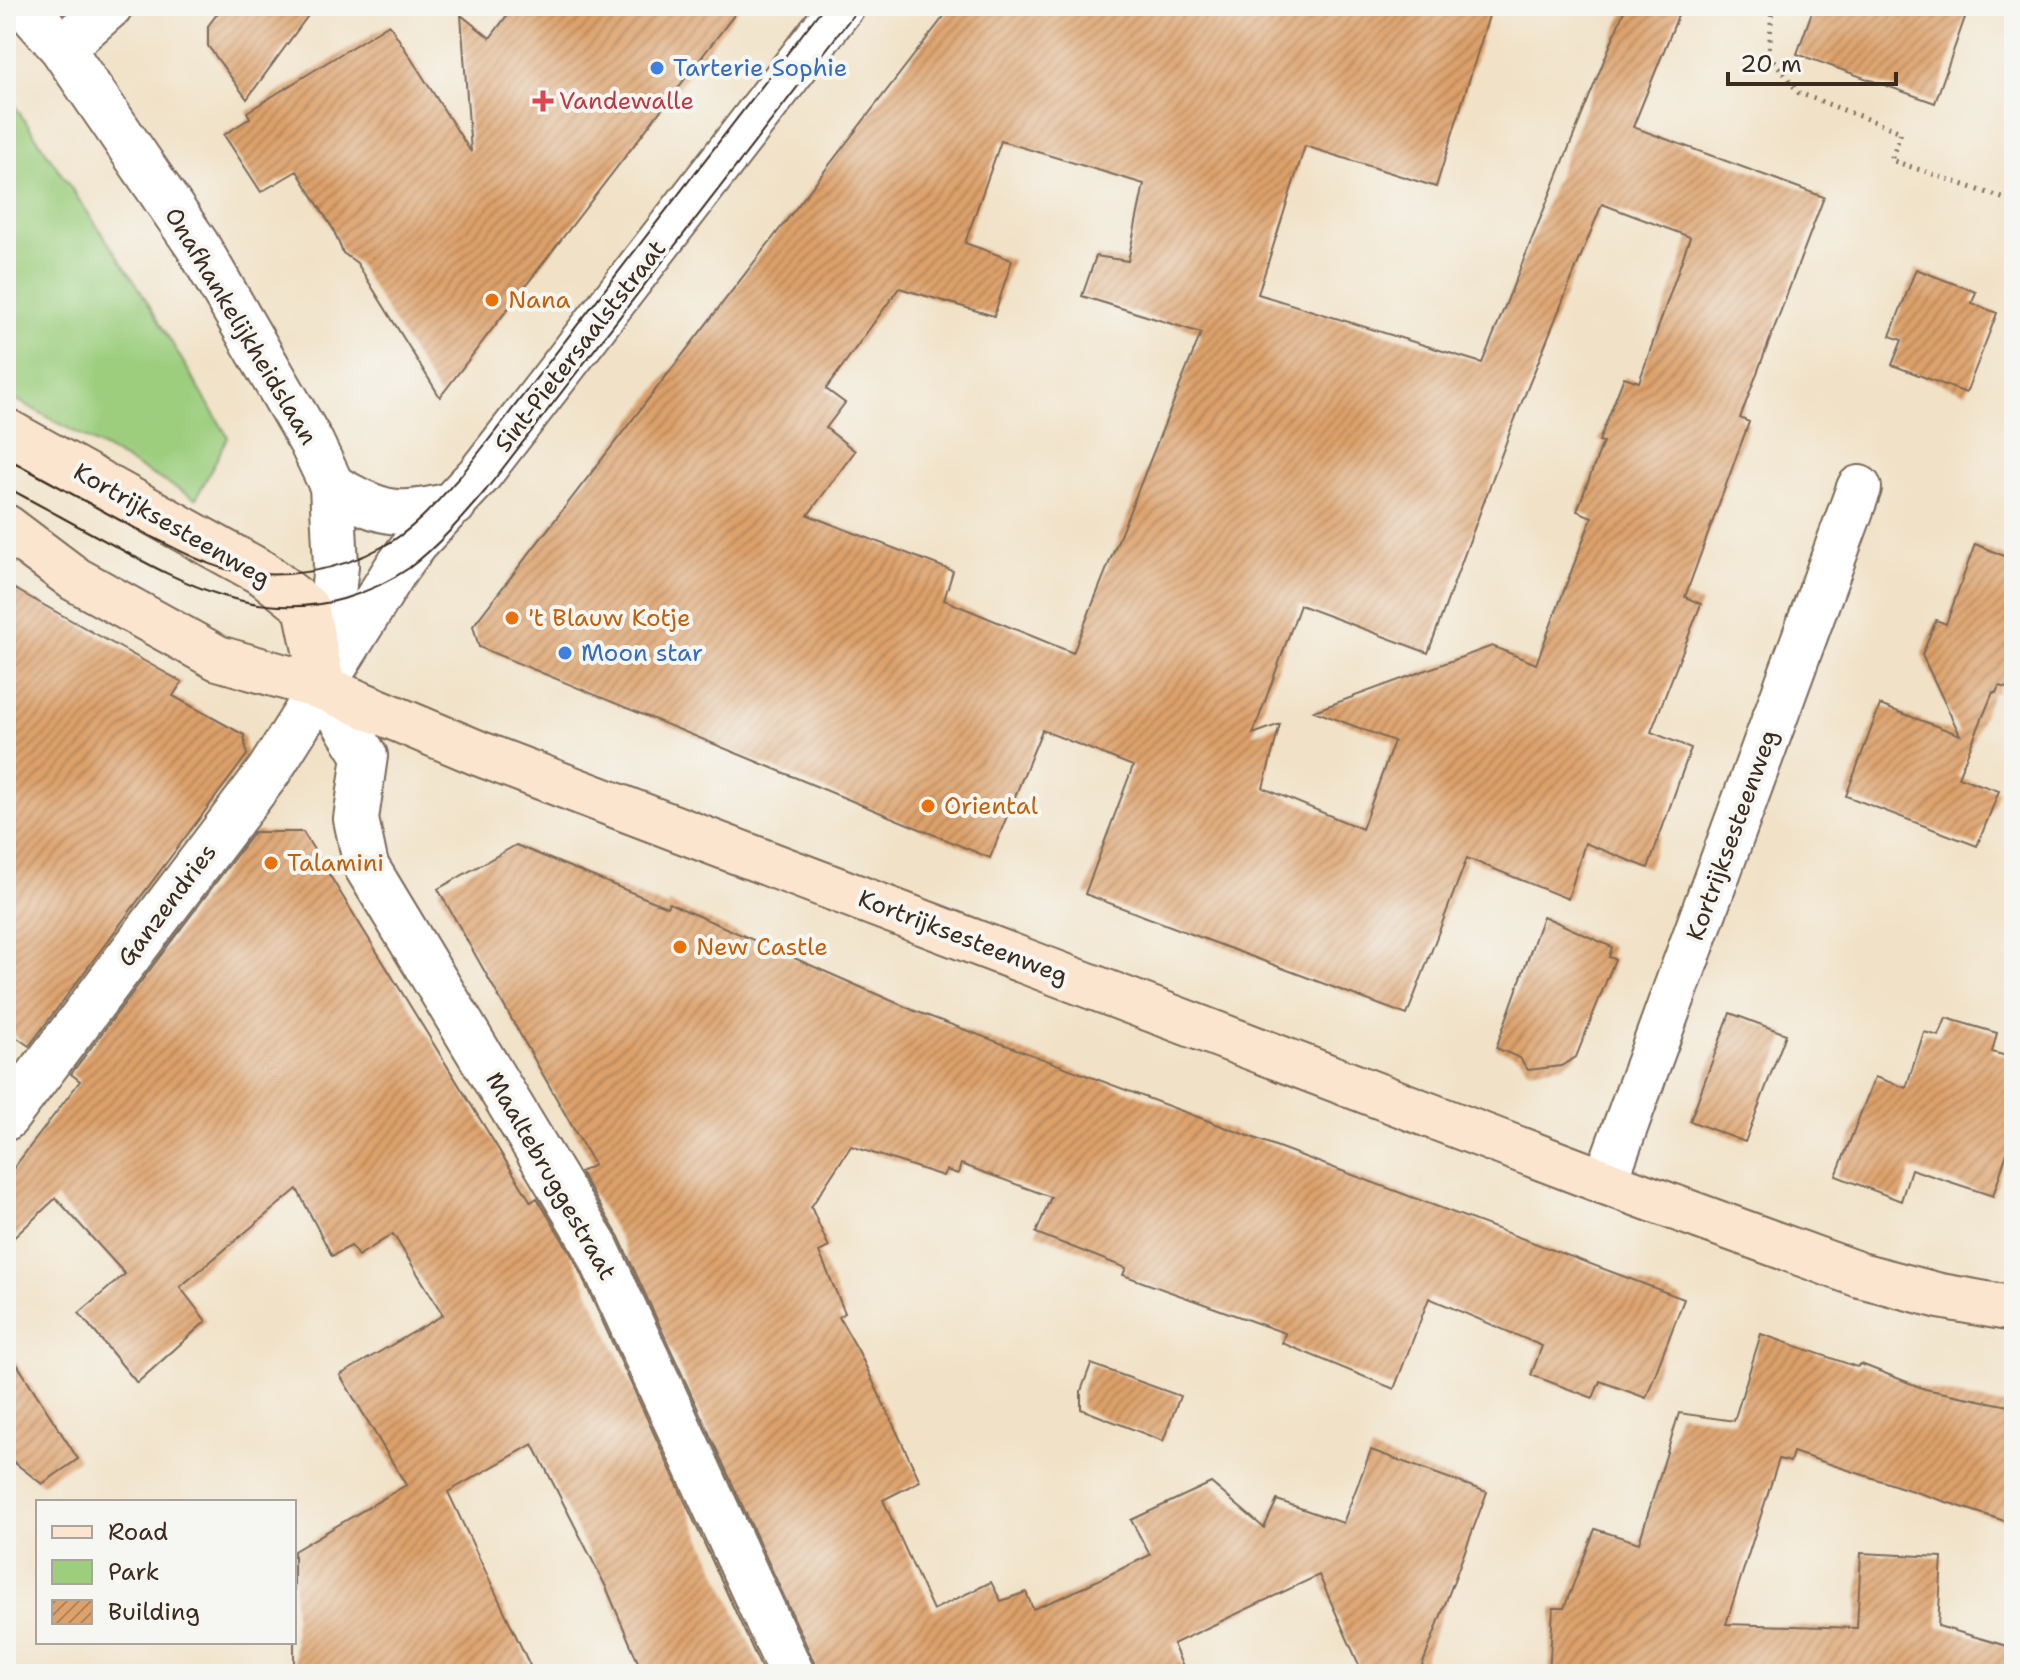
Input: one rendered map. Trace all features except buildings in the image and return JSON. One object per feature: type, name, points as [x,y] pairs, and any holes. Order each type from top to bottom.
[{"type":"main road","name":"Kortrijksesteenweg","points":[[6,431],[264,574],[306,607],[323,688]]},
{"type":"main road","name":"Kortrijksesteenweg","points":[[6,527],[75,579],[218,658],[323,688],[466,749],[1605,1182],[1860,1275],[1940,1296],[2014,1309]]},
{"type":"street","name":"Onafhankelijkheidslaan","points":[[25,6],[62,48],[197,245],[311,442],[332,486],[336,566],[323,688]]},
{"type":"street","points":[[62,48],[110,6]]},
{"type":"street","name":"Sint-Pietersaalststraat","points":[[323,688],[416,542],[487,465],[842,6]]},
{"type":"street","points":[[332,486],[390,513],[428,511],[454,504]]},
{"type":"street","name":"Kortrijksesteenweg","points":[[1605,1182],[1859,488]]},
{"type":"street","name":"Ganzendries","points":[[6,1118],[269,771],[323,688]]},
{"type":"street","name":"Maaltebruggestraat","points":[[323,688],[365,756],[356,819],[366,866],[596,1247],[792,1674]]},
{"type":"path","points":[[1772,6],[1769,54],[1799,93],[1901,132],[1891,160],[2014,202]]},
{"type":"green space","points":[[6,93],[136,283],[228,437],[196,499],[6,394]]},
{"type":"tram line","points":[[6,458],[156,539],[225,569],[253,574],[291,574],[329,568],[382,547],[415,523],[463,473],[824,6]]},
{"type":"tram line","points":[[6,487],[168,574],[195,586],[252,603],[312,605],[343,599],[393,578],[430,550],[486,490],[860,6]]},
{"type":"place","name":"Tarterie Sophie","points":[[657,68]]},
{"type":"place","name":"Vandewalle","points":[[543,101]]},
{"type":"place","name":"Nana","points":[[492,300]]},
{"type":"place","name":"'t Blauw Kotje","points":[[512,618]]},
{"type":"place","name":"Moon star","points":[[565,653]]},
{"type":"place","name":"Oriental","points":[[928,806]]},
{"type":"place","name":"Talamini","points":[[271,863]]},
{"type":"place","name":"New Castle","points":[[680,947]]}]
